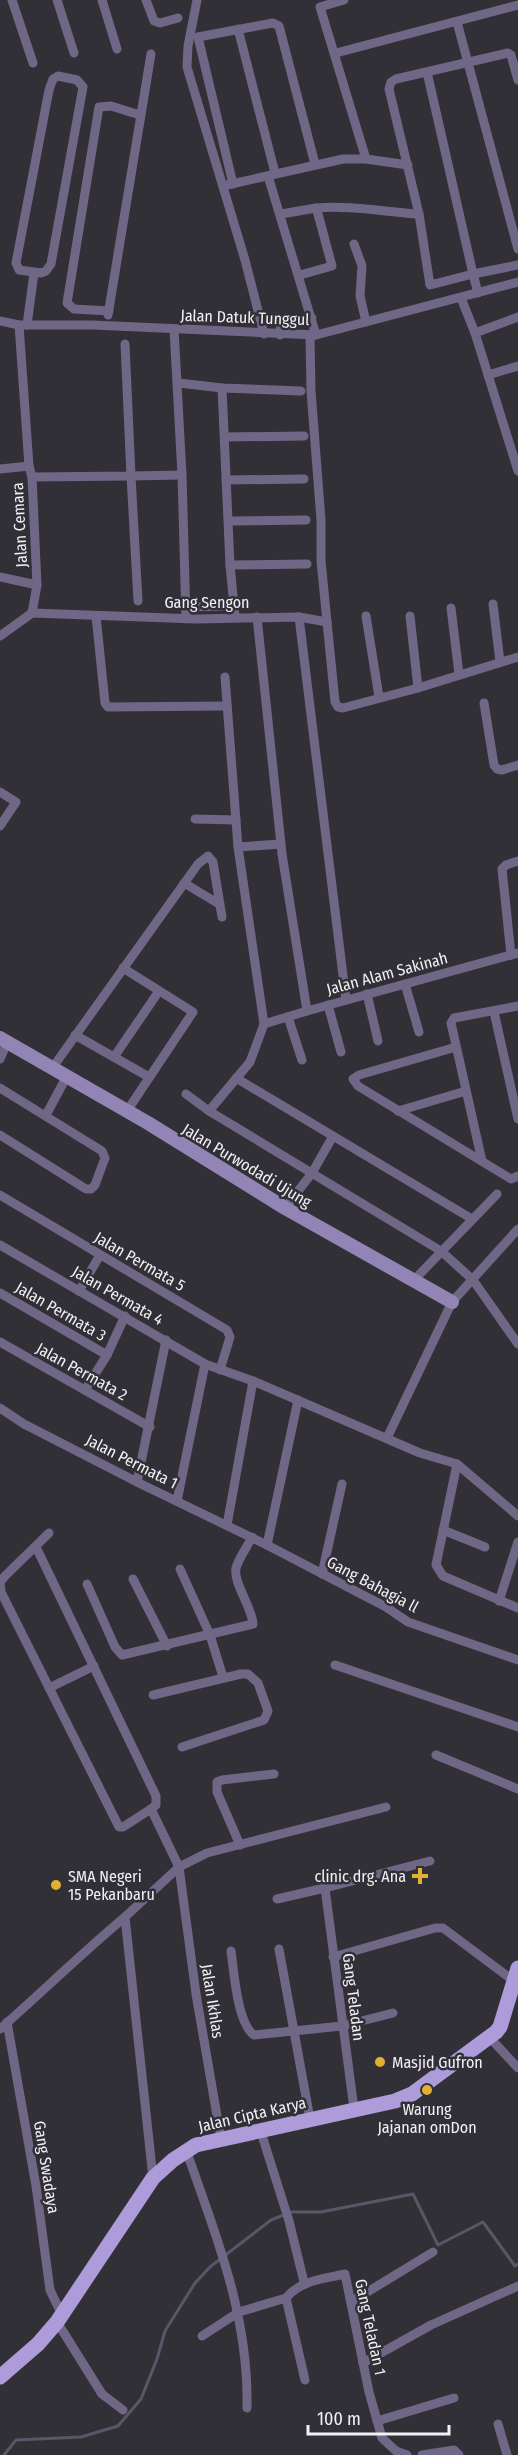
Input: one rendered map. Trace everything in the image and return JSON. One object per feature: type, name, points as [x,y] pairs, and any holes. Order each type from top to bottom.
[{"type":"main road","name":"Jalan Cipta Karya","points":[[0,2377],[38,2344],[60,2318],[153,2178],[186,2150],[196,2145],[260,2129],[395,2101],[412,2094],[490,2038],[500,2027],[516,1974]]},
{"type":"street","points":[[12,0],[33,63]]},
{"type":"street","points":[[57,0],[74,53]]},
{"type":"street","points":[[102,0],[117,49]]},
{"type":"street","points":[[146,0],[154,21],[160,23],[178,18]]},
{"type":"street","points":[[197,0],[188,46],[187,68],[245,260],[264,334]]},
{"type":"street","points":[[344,0],[319,3],[336,53],[366,159]]},
{"type":"street","points":[[336,53],[518,5]]},
{"type":"street","points":[[457,22],[518,249]]},
{"type":"street","points":[[233,184],[198,37],[273,23],[281,29],[315,164]]},
{"type":"street","points":[[238,29],[281,214],[312,318],[311,391],[321,520],[322,621],[335,702],[338,707],[343,708],[518,657]]},
{"type":"street","points":[[518,80],[511,55],[508,53],[396,79],[391,82],[389,89],[419,214],[430,285],[518,265]]},
{"type":"street","points":[[105,326],[151,54]]},
{"type":"street","points":[[427,72],[478,293]]},
{"type":"street","points":[[58,76],[77,80],[83,87],[51,264],[46,271],[34,273],[19,270],[16,262],[49,90],[54,77],[58,76]]},
{"type":"street","points":[[109,311],[74,309],[67,303],[99,107],[111,106],[140,115]]},
{"type":"street","points":[[222,186],[343,159],[366,159],[408,165]]},
{"type":"street","points":[[281,214],[342,206],[372,211],[419,214]]},
{"type":"street","points":[[300,275],[332,266],[316,208]]},
{"type":"street","points":[[354,244],[362,266],[360,296],[366,322]]},
{"type":"street","name":"Jalan Cemara","points":[[32,613],[37,585],[23,325],[34,273]]},
{"type":"street","name":"Jalan Datuk Tunggul","points":[[0,321],[23,325],[105,326],[313,335],[518,282]]},
{"type":"street","points":[[462,298],[518,471]]},
{"type":"street","points":[[475,333],[518,317]]},
{"type":"street","points":[[280,334],[281,324],[312,318]]},
{"type":"street","points":[[174,329],[179,383],[186,619]]},
{"type":"street","points":[[125,344],[138,601]]},
{"type":"street","points":[[488,375],[518,366]]},
{"type":"street","points":[[179,383],[222,388],[301,392]]},
{"type":"street","points":[[222,388],[230,565],[236,617]]},
{"type":"street","points":[[225,437],[304,436]]},
{"type":"street","points":[[0,469],[29,466]]},
{"type":"street","points":[[32,477],[182,475]]},
{"type":"street","points":[[226,480],[304,479]]},
{"type":"street","points":[[229,521],[306,520]]},
{"type":"street","points":[[230,565],[307,564]]},
{"type":"street","points":[[0,577],[37,585]]},
{"type":"street","points":[[494,604],[500,662]]},
{"type":"street","points":[[185,607],[235,606]]},
{"type":"street","points":[[451,608],[459,674]]},
{"type":"street","points":[[0,636],[32,613]]},
{"type":"street","name":"Gang Sengon","points":[[32,613],[186,619],[299,617],[322,621]]},
{"type":"street","points":[[96,616],[105,703],[108,707],[227,706]]},
{"type":"street","points":[[366,616],[379,697]]},
{"type":"street","points":[[410,616],[418,688]]},
{"type":"street","points":[[257,617],[281,844],[307,1011]]},
{"type":"street","points":[[299,617],[346,1000]]},
{"type":"street","points":[[209,1111],[250,1062],[264,1024],[238,847],[225,677]]},
{"type":"street","points":[[484,703],[494,765],[497,769],[502,770],[518,765]]},
{"type":"street","points":[[0,792],[16,802],[0,826]]},
{"type":"street","points":[[195,819],[236,820]]},
{"type":"street","points":[[238,847],[281,844]]},
{"type":"street","points":[[53,1067],[184,883],[198,864],[208,856],[222,917]]},
{"type":"street","points":[[514,954],[502,869],[518,861]]},
{"type":"street","points":[[184,883],[219,904]]},
{"type":"street","name":"Jalan Alam Sakinah","points":[[264,1024],[514,954]]},
{"type":"street","points":[[123,968],[193,1012],[127,1111]]},
{"type":"street","points":[[405,984],[419,1032]]},
{"type":"street","points":[[114,1057],[159,991]]},
{"type":"street","points":[[367,994],[378,1041]]},
{"type":"street","points":[[328,1005],[341,1052]]},
{"type":"street","points":[[482,1161],[451,1023],[454,1018],[518,1006]]},
{"type":"street","points":[[494,1012],[518,1119]]},
{"type":"street","points":[[288,1017],[302,1060]]},
{"type":"street","points":[[75,1035],[149,1077]]},
{"type":"street","points":[[0,1059],[4,1040]]},
{"type":"street","name":"Jalan Purwodadi Ujung","points":[[4,1040],[127,1111],[285,1209],[452,1302]]},
{"type":"street","points":[[456,1047],[353,1077],[358,1086],[511,1179],[518,1176]]},
{"type":"street","points":[[46,1115],[67,1076]]},
{"type":"street","points":[[236,1078],[472,1219]]},
{"type":"street","points":[[0,1088],[105,1154],[105,1158],[95,1185],[91,1189],[80,1186],[0,1136]]},
{"type":"street","points":[[398,1111],[466,1091]]},
{"type":"street","points":[[186,1094],[209,1111],[441,1251],[473,1280],[518,1344]]},
{"type":"street","points":[[285,1209],[312,1173],[333,1136]]},
{"type":"street","points":[[414,1280],[497,1194]]},
{"type":"street","name":"Jalan Permata 5","points":[[0,1195],[227,1329],[230,1338],[220,1370]]},
{"type":"street","points":[[387,1438],[452,1302],[518,1229]]},
{"type":"street","name":"Jalan Permata 4","points":[[0,1245],[205,1364],[253,1381],[420,1453],[457,1464]]},
{"type":"street","points":[[79,1291],[100,1256]]},
{"type":"street","name":"Jalan Permata 3","points":[[0,1293],[106,1354]]},
{"type":"street","points":[[85,1390],[125,1316]]},
{"type":"street","points":[[137,1482],[166,1340]]},
{"type":"street","name":"Jalan Permata 2","points":[[0,1342],[150,1427]]},
{"type":"street","points":[[177,1501],[205,1364]]},
{"type":"street","points":[[227,1525],[253,1381]]},
{"type":"street","points":[[267,1545],[298,1400]]},
{"type":"street","name":"Jalan Permata 1","points":[[0,1408],[24,1424],[137,1482],[252,1537]]},
{"type":"street","points":[[518,1516],[457,1464],[436,1565],[437,1570],[443,1576],[518,1608]]},
{"type":"street","points":[[322,1574],[342,1484]]},
{"type":"street","points":[[443,1530],[485,1547]]},
{"type":"street","points":[[36,1547],[156,1796],[156,1805],[123,1827],[119,1827],[111,1815],[0,1588],[0,1582],[5,1576],[50,1533]]},
{"type":"street","points":[[87,1584],[119,1654],[128,1656],[253,1624],[252,1612],[239,1584],[236,1570],[252,1537]]},
{"type":"street","name":"Gang Bahagia ll","points":[[252,1537],[386,1607],[408,1622],[518,1660]]},
{"type":"street","points":[[499,1601],[518,1542]]},
{"type":"street","points":[[180,1569],[210,1635],[223,1677]]},
{"type":"street","points":[[134,1579],[167,1646]]},
{"type":"street","points":[[335,1665],[518,1727]]},
{"type":"street","points":[[49,1688],[94,1666]]},
{"type":"street","points":[[153,1695],[223,1677],[248,1674],[254,1677],[268,1711],[267,1717],[260,1722],[182,1747]]},
{"type":"street","points":[[436,1755],[518,1790]]},
{"type":"street","points":[[240,1845],[217,1792],[217,1782],[274,1774]]},
{"type":"street","points":[[3,2025],[31,2003],[60,1972],[179,1867],[207,1852],[386,1807]]},
{"type":"street","name":"Jalan Ikhlas","points":[[151,1809],[179,1867],[196,1994],[221,2139]]},
{"type":"street","points":[[277,1899],[430,1861]]},
{"type":"street","name":"Gang Teladan","points":[[325,1888],[354,2109]]},
{"type":"street","points":[[124,1917],[153,2178]]},
{"type":"street","points":[[333,1957],[435,1928],[443,1928],[516,1974]]},
{"type":"street","points":[[279,1949],[310,2120]]},
{"type":"street","points":[[231,1951],[235,1985],[247,2029],[254,2035],[342,2026],[393,2013]]},
{"type":"street","name":"Gang Swadaya","points":[[3,2025],[36,2186],[50,2290],[60,2318],[102,2394],[123,2410]]},
{"type":"street","points":[[490,2038],[518,2068]]},
{"type":"street","points":[[202,2336],[239,2312],[286,2298],[304,2282],[289,2221],[260,2129]]},
{"type":"street","points":[[186,2150],[226,2264],[239,2312],[247,2408]]},
{"type":"street","points":[[351,2302],[433,2252]]},
{"type":"street","name":"Gang Teladan 1","points":[[304,2282],[345,2274],[363,2363],[382,2438],[396,2451],[407,2455]]},
{"type":"street","points":[[363,2363],[431,2325],[518,2286]]},
{"type":"street","points":[[286,2298],[305,2380]]},
{"type":"street","points":[[377,2421],[454,2398]]},
{"type":"street","points":[[498,2424],[507,2455]]},
{"type":"street","points":[[422,2455],[454,2450],[459,2455]]},
{"type":"waterway","points":[[4,2455],[16,2440],[81,2437],[118,2426],[141,2399],[165,2331],[195,2283],[210,2267],[271,2220],[291,2212],[321,2212],[413,2194],[438,2245],[483,2222],[515,2266],[518,2264]]},
{"type":"place","name":"clinic drg. Ana","points":[[420,1876]]},
{"type":"place","name":"SMA Negeri 15 Pekanbaru","points":[[56,1885]]},
{"type":"place","name":"Masjid Gufron","points":[[380,2062]]},
{"type":"place","name":"Warung Jajanan omDon","points":[[427,2090]]}]
